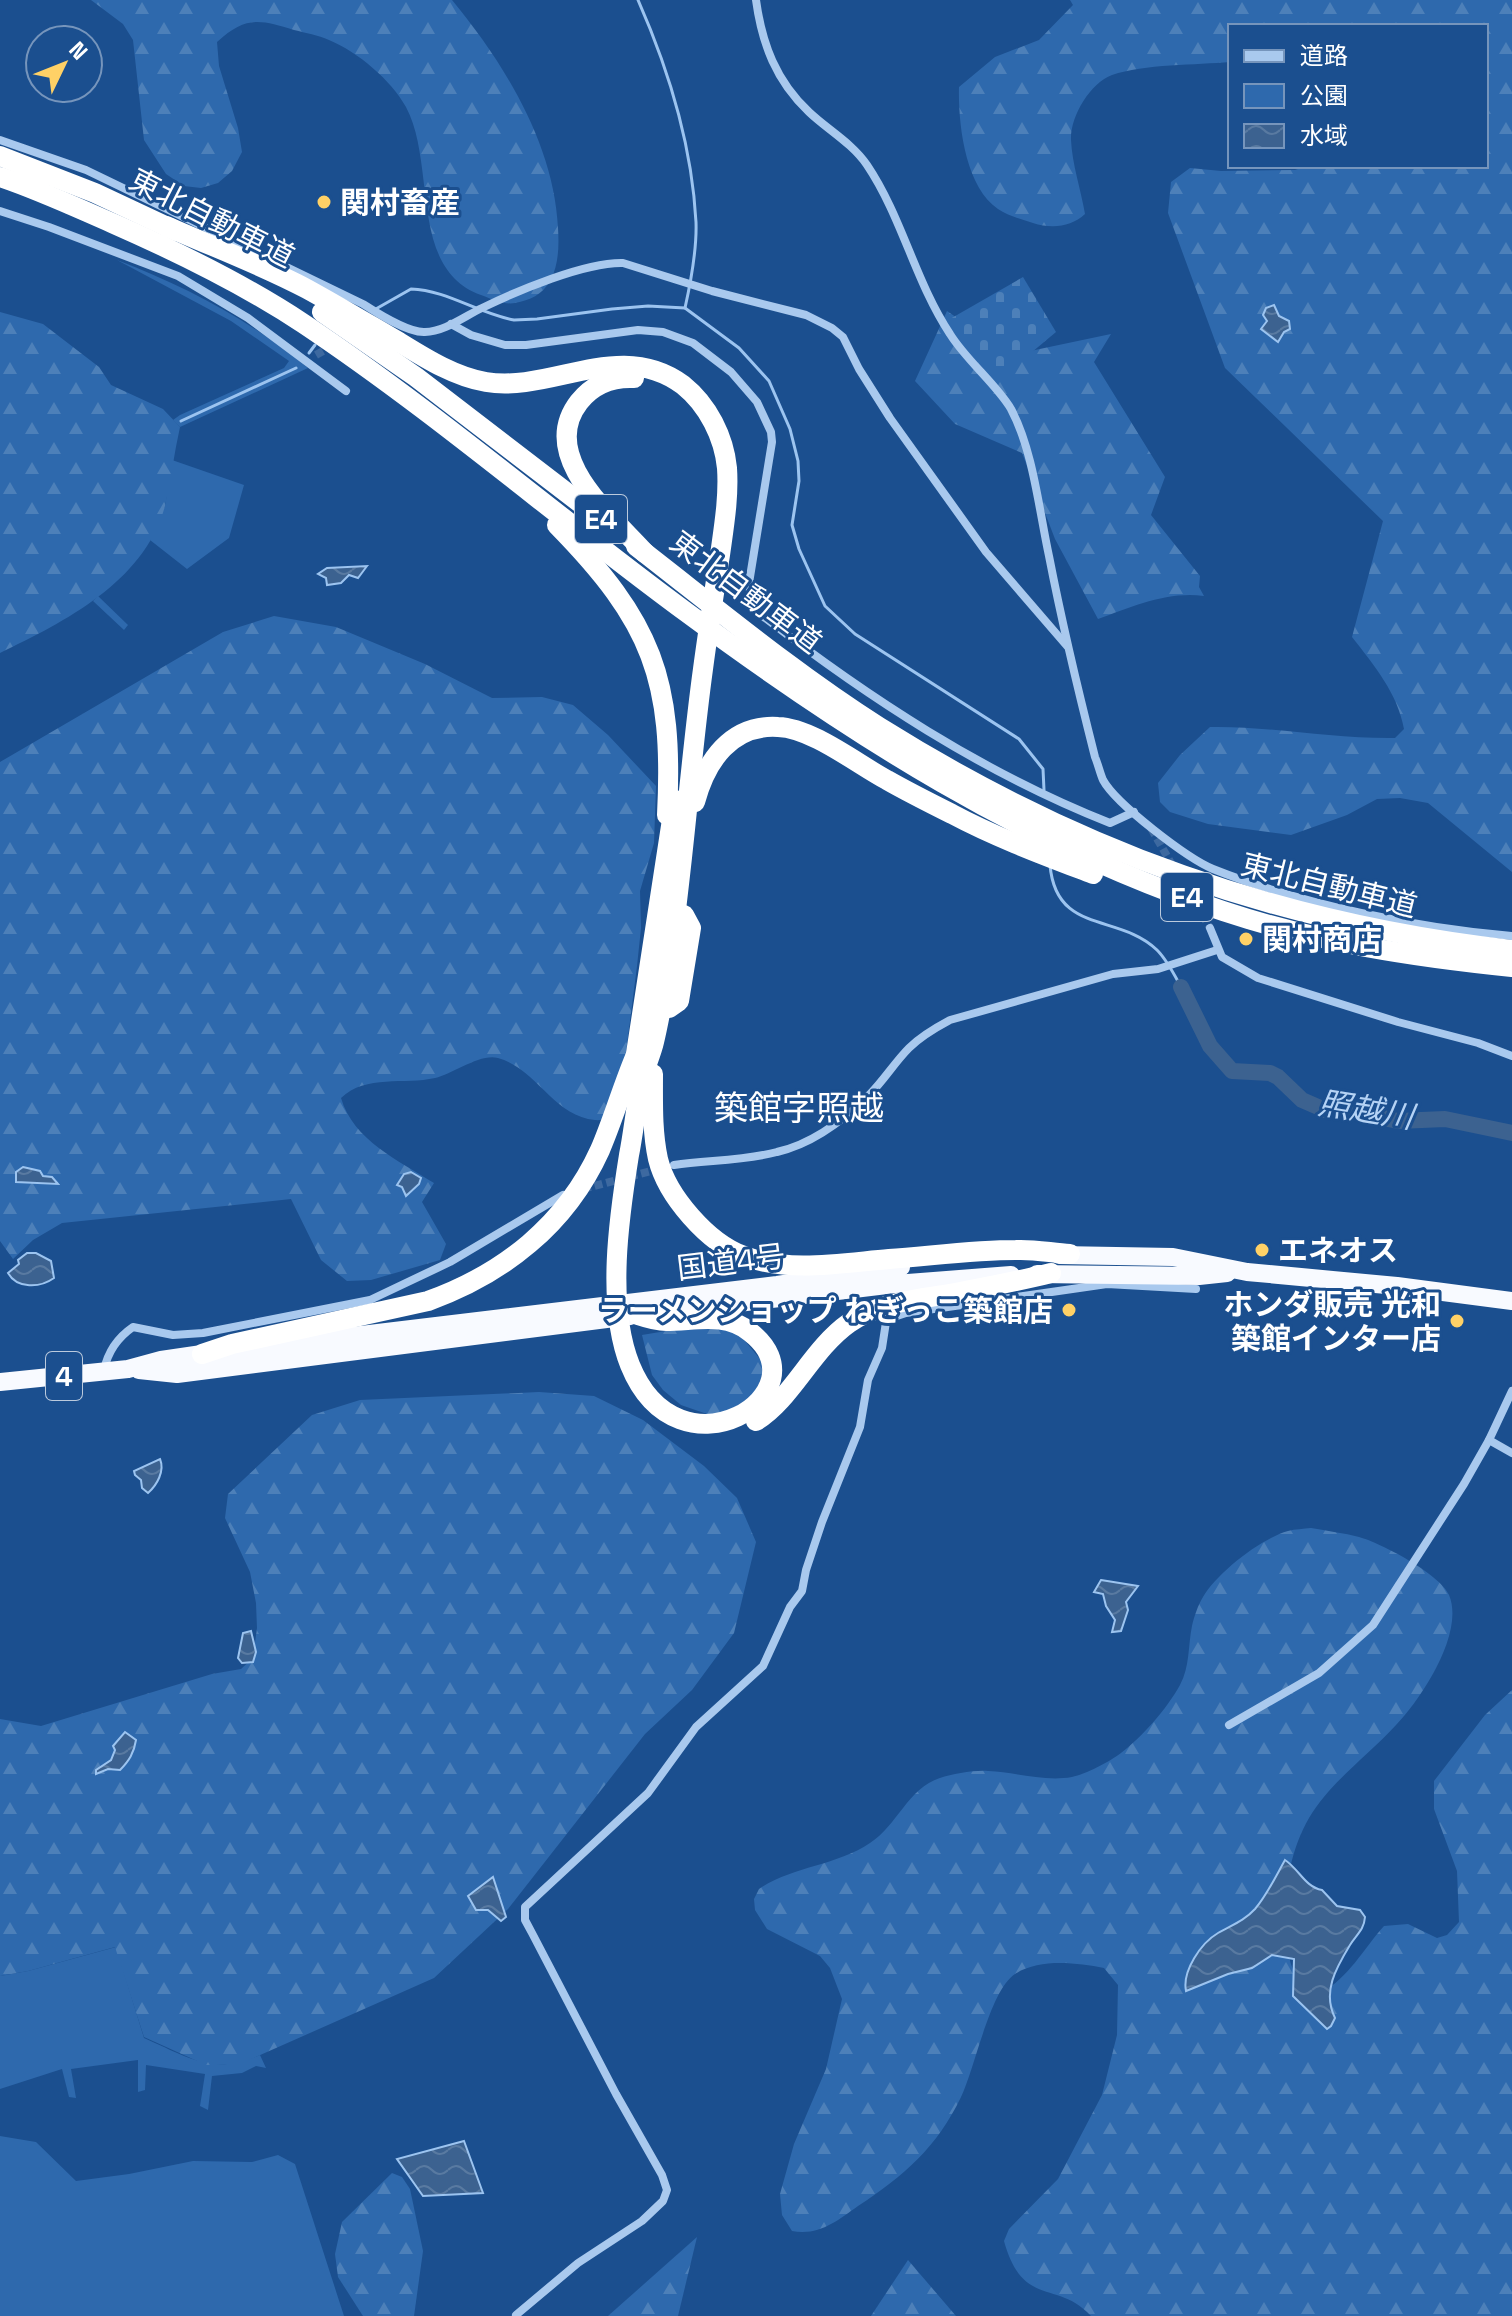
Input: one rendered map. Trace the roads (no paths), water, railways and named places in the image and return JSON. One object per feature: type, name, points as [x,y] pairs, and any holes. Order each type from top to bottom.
[{"type":"highway","name":"東北自動車道","points":[[0,156],[95,193],[166,226],[309,302],[361,338],[747,633],[877,726],[941,764],[1036,833]]},
{"type":"highway","name":"東北自動車道","points":[[0,177],[28,186],[155,242],[240,285],[325,339],[799,694],[899,758],[1036,833],[1085,855],[1166,899],[1290,930],[1416,955],[1512,967]]},
{"type":"highway","points":[[166,226],[303,287],[451,371],[486,382],[521,383],[591,367],[626,366],[658,371],[683,386],[701,403],[718,430],[726,462],[726,514],[713,560]]},
{"type":"highway","points":[[645,553],[585,485],[571,463],[567,446],[567,429],[579,402],[591,389],[616,378],[645,379],[668,388],[689,404],[705,427],[715,455],[713,560],[698,669],[676,791],[673,849]]},
{"type":"highway","points":[[461,439],[550,518],[619,595],[636,622],[662,688],[677,895],[684,915],[610,1206],[612,1276],[619,1310],[618,1341],[631,1390],[644,1408],[675,1430],[696,1435],[738,1430],[760,1418],[781,1398],[811,1358],[850,1322],[883,1307],[1051,1273]]},
{"type":"highway","points":[[1070,1254],[1017,1250],[820,1266],[777,1263],[743,1256],[712,1235],[687,1214],[669,1187],[659,1162],[653,1129],[655,923],[673,849],[700,783],[713,759],[729,741],[747,730],[779,726],[811,737],[957,817],[1036,833],[1085,855]]},
{"type":"highway","name":"東北自動車道","points":[[1085,855],[1195,881],[1311,916],[1419,938],[1512,950]]},
{"type":"highway","points":[[202,1354],[232,1344],[428,1301],[457,1291],[512,1259],[558,1217],[590,1170],[653,1031],[677,895]]},
{"type":"highway","name":"国道4号","points":[[0,1382],[128,1369],[202,1354],[763,1287],[891,1268],[1070,1254],[1124,1271]]},
{"type":"highway","name":"国道4号","points":[[128,1369],[177,1374],[895,1284],[1051,1273],[1124,1271],[1199,1276],[1247,1272],[1397,1286],[1512,1301]]},
{"type":"highway","points":[[618,1341],[646,1394],[669,1414],[688,1422],[723,1423],[740,1417],[762,1398],[769,1383],[771,1364],[764,1345],[752,1333],[737,1324],[713,1318],[661,1321],[638,1315]]},
{"type":"street","points":[[756,0],[760,32],[780,80],[809,112],[840,136],[865,162],[885,196],[928,295],[950,334],[1010,407],[1024,439],[1068,648],[1095,757],[1104,780],[1119,800],[1210,868],[1300,897],[1415,924],[1512,936]]},
{"type":"street","points":[[0,140],[86,170],[367,307],[380,319],[424,332],[451,324],[485,306],[569,274],[611,263],[623,263],[712,291],[806,315],[843,337],[890,418],[986,552],[1068,648]]},
{"type":"street","points":[[0,211],[178,276],[313,359],[346,391]]},
{"type":"street","points":[[451,324],[490,341],[526,345],[652,330],[693,343],[731,372],[757,402],[771,432],[773,450],[749,583],[751,600],[760,614],[873,697],[1032,790],[1110,823],[1134,812]]},
{"type":"street","points":[[1210,928],[1217,950],[1231,964],[1258,978],[1512,1056]]},
{"type":"street","points":[[674,1165],[766,1154],[802,1143],[850,1111],[870,1094],[910,1048],[928,1032],[950,1020],[1113,974],[1158,969],[1217,950]]},
{"type":"street","points":[[103,1372],[107,1356],[122,1335],[133,1327],[173,1335],[203,1333],[370,1300],[450,1262],[563,1195]]},
{"type":"street","points":[[516,2315],[578,2263],[642,2221],[663,2201],[667,2190],[662,2175],[525,1920],[525,1907],[648,1793],[696,1727],[763,1666],[790,1607],[802,1591],[822,1522],[862,1421],[868,1380],[882,1348],[886,1322],[906,1313],[1058,1289],[1124,1271],[1196,1289]]},
{"type":"street","points":[[1229,1725],[1329,1666],[1373,1625],[1489,1440],[1512,1391]]},
{"type":"street","points":[[1489,1440],[1512,1453]]},
{"type":"water","points":[[1274,305],[1279,316],[1289,321],[1290,329],[1278,342],[1261,329],[1267,321],[1263,315],[1266,308]]},
{"type":"water","points":[[367,566],[358,578],[349,575],[341,583],[327,585],[326,578],[318,574],[327,568]]},
{"type":"water","points":[[23,1167],[40,1171],[58,1184],[16,1182],[16,1172]]},
{"type":"water","points":[[411,1172],[421,1178],[406,1196],[402,1187],[397,1185],[404,1174]]},
{"type":"water","points":[[27,1253],[36,1253],[51,1261],[54,1278],[42,1284],[29,1285],[12,1278],[8,1273]]},
{"type":"water","points":[[160,1459],[162,1468],[159,1478],[148,1493],[134,1471]]},
{"type":"water","points":[[1101,1580],[1138,1586],[1126,1602],[1128,1610],[1121,1631],[1112,1632],[1115,1620],[1103,1594],[1094,1592]]},
{"type":"water","points":[[251,1631],[256,1652],[253,1662],[242,1663],[238,1658],[243,1633]]},
{"type":"water","points":[[125,1732],[136,1740],[128,1760],[120,1770],[108,1769],[96,1774],[96,1770],[111,1760],[115,1750],[113,1746]]},
{"type":"water","points":[[1285,1860],[1337,1906],[1360,1910],[1365,1917],[1362,1929],[1332,1980],[1330,1999],[1335,2018],[1327,2029],[1293,1996],[1294,1959],[1272,1955],[1252,1968],[1186,1991],[1187,1975],[1199,1950],[1218,1933],[1255,1909]]},
{"type":"water","points":[[493,1877],[506,1917],[501,1921],[488,1910],[476,1910],[468,1896]]},
{"type":"water","points":[[464,2141],[483,2193],[423,2196],[397,2159]]},
{"type":"waterway","points":[[638,0],[677,108],[694,194],[696,233],[685,308]]},
{"type":"waterway","points":[[374,310],[411,289],[437,293],[514,320],[648,306],[685,308],[739,348],[769,381],[790,429],[798,461],[799,481],[792,525],[799,549],[825,606],[855,634],[1019,739],[1043,769],[1044,790]]},
{"type":"waterway","points":[[309,353],[315,345]]},
{"type":"waterway","points":[[181,421],[296,368]]},
{"type":"waterway","points":[[1050,865],[1055,887],[1064,903],[1076,913],[1142,939],[1161,954],[1181,987]]},
{"type":"waterway","name":"照越川","points":[[1181,987],[1210,1046],[1232,1071],[1270,1073],[1302,1100],[1325,1110],[1398,1121],[1445,1119],[1512,1133]]},
{"type":"tunnel","points":[[316,355],[332,346]]},
{"type":"tunnel","points":[[1151,828],[1172,865]]},
{"type":"tunnel","points":[[1196,904],[1210,928]]},
{"type":"tunnel","points":[[583,1189],[659,1169]]},
{"type":"place","name":"関村畜産","points":[[324,202]]},
{"type":"place","name":"関村商店","points":[[1246,939]]},
{"type":"place","name":"エネオス","points":[[1262,1250]]},
{"type":"place","name":"ラーメンショップ ねぎっこ築館店","points":[[1069,1310]]},
{"type":"place","name":"ホンダ販売 光和 築館インター店","points":[[1457,1321]]},
{"type":"district","name":"築館字照越","points":[[799,1108]]}]
